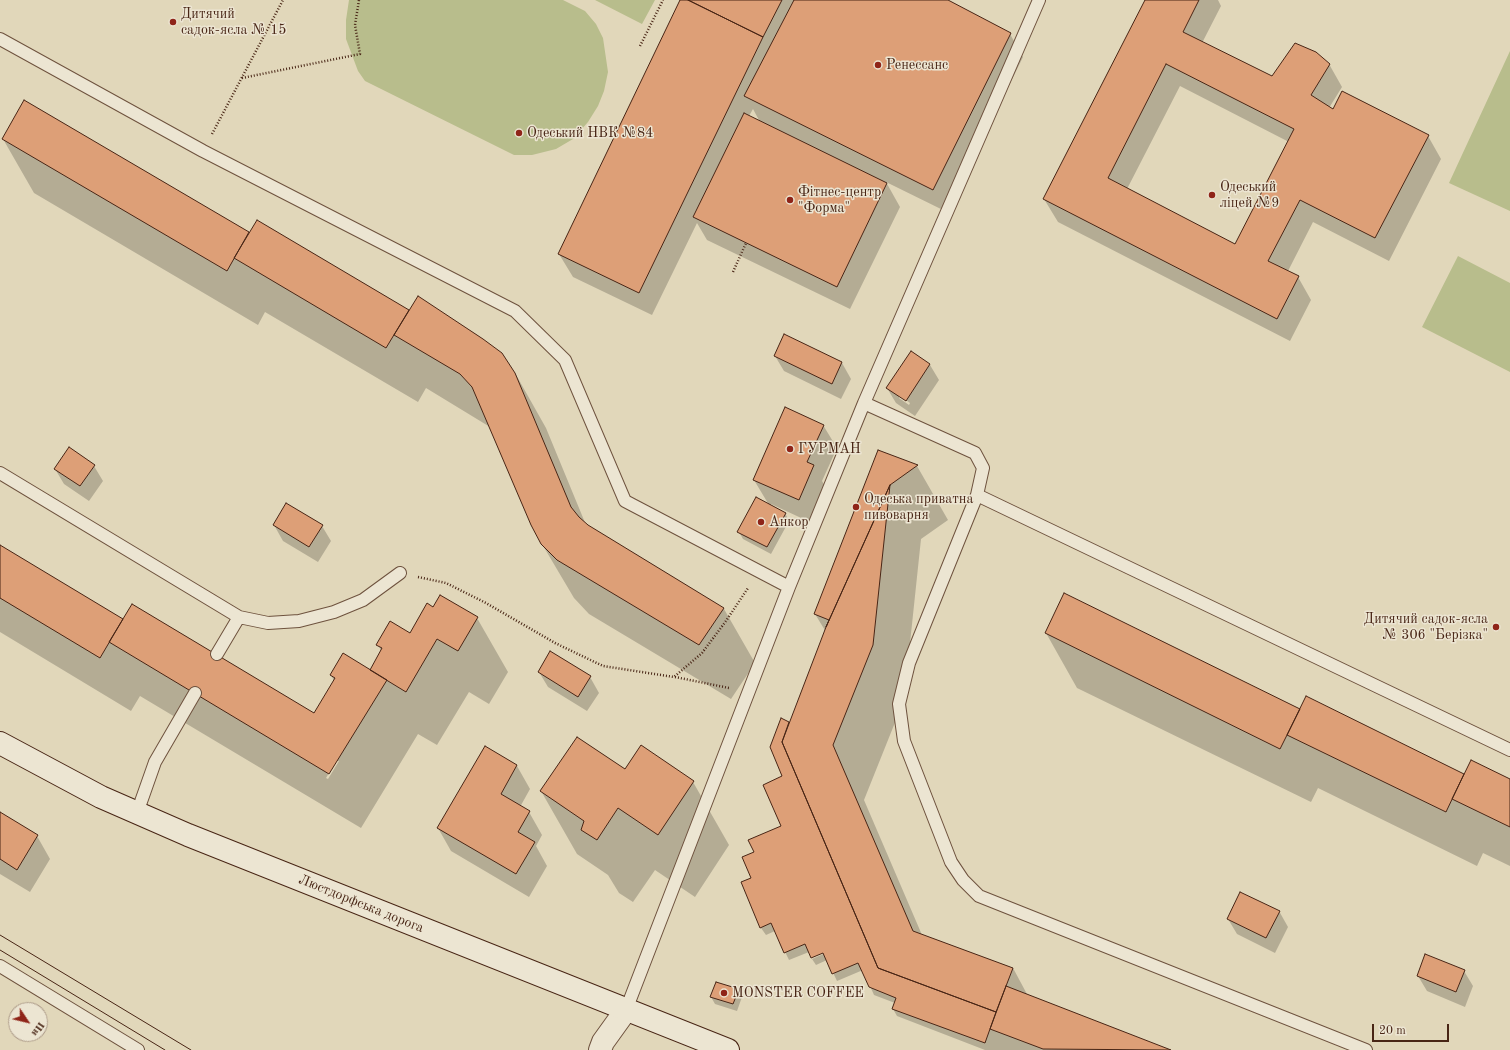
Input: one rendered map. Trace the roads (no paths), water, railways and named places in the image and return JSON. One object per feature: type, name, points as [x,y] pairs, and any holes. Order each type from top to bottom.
[{"type":"main road","name":"Люстдорфська дорога","points":[[0,743],[101,797],[188,835],[728,1050]]},
{"type":"main road","points":[[600,1050],[603,1042],[626,1010]]},
{"type":"lane","points":[[626,1010],[789,587],[864,403],[1039,0]]},
{"type":"lane","points":[[0,39],[203,151],[515,311],[564,360],[625,501],[789,587]]},
{"type":"lane","points":[[864,403],[975,453],[983,468],[976,495],[909,663],[899,704],[904,741],[952,862],[963,880],[979,896],[1366,1050]]},
{"type":"lane","points":[[0,473],[239,617],[268,623],[299,621],[334,612],[363,600],[400,573]]},
{"type":"lane","points":[[976,495],[1510,750]]},
{"type":"lane","points":[[217,654],[239,617]]},
{"type":"lane","points":[[137,813],[155,762],[195,693]]},
{"type":"lane","points":[[0,966],[138,1050]]},
{"type":"tram line","points":[[0,935],[191,1050]]},
{"type":"tram line","points":[[0,950],[165,1050]]},
{"type":"place","name":"Дитячий садок-ясла № 15","points":[[173,22]]},
{"type":"place","name":"Ренессанс","points":[[878,65]]},
{"type":"place","name":"Одеський НВК №84","points":[[519,133]]},
{"type":"place","name":"Одеський ліцей №9","points":[[1212,195]]},
{"type":"place","name":"Фітнес-центр \"Форма\"","points":[[790,200]]},
{"type":"place","name":"ГУРМАН","points":[[790,449]]},
{"type":"place","name":"Одеська приватна пивоварня","points":[[856,507]]},
{"type":"place","name":"Анкор","points":[[761,522]]},
{"type":"place","name":"Дитячий садок-ясла № 306 \"Берізка\"","points":[[1496,627]]},
{"type":"place","name":"MONSTER COFFEE","points":[[724,993]]}]
